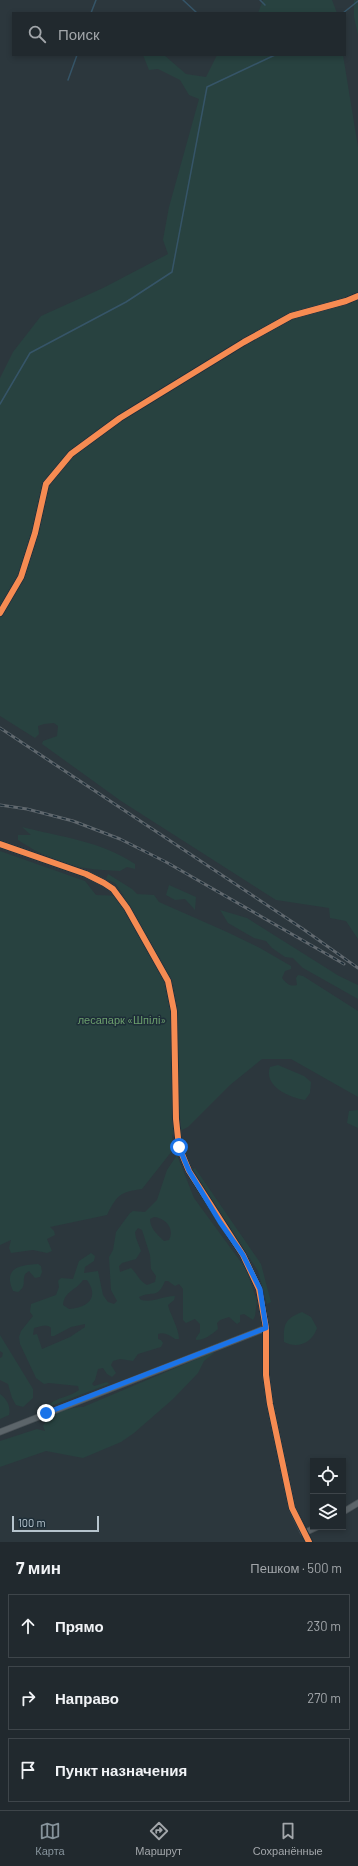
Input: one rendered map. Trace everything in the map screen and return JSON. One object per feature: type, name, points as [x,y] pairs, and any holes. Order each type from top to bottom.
[{"type":"street","points":[[0,613],[21,578],[35,533],[46,484],[71,454],[120,418],[244,342],[291,316],[346,301],[358,296]]},
{"type":"street","points":[[0,844],[104,882],[113,889],[127,908],[168,981],[174,1011],[176,1112],[179,1147],[189,1171],[220,1222],[243,1255],[260,1289],[266,1328],[266,1375],[270,1404],[292,1508],[309,1542]]},
{"type":"street","points":[[0,1432],[266,1328]]},
{"type":"street","points":[[346,1510],[358,1502]]},
{"type":"street","points":[[304,1533],[310,1530]]},
{"type":"green space","points":[[263,0],[332,0],[337,12],[258,12]]},
{"type":"green space","points":[[354,0],[358,0],[358,35],[354,17]]},
{"type":"green space","points":[[143,56],[165,56],[186,74],[206,77],[216,56],[343,56],[358,147],[358,939],[346,921],[330,918],[329,908],[276,900],[121,801],[42,744],[43,741],[57,736],[58,726],[54,723],[38,726],[39,734],[35,738],[0,716],[0,378],[13,352],[41,316],[103,288],[168,254],[163,240],[169,207],[199,99],[189,95],[180,80],[158,69],[149,70]]},
{"type":"green space","points":[[22,827],[95,845],[122,856],[135,864],[135,869],[127,867],[120,871],[94,869],[77,867],[59,861],[41,854],[18,840],[18,835],[31,835]]},
{"type":"green space","name":"лесапарк «Шпілі»","points":[[0,851],[85,881],[96,895],[124,896],[115,883],[106,879],[108,874],[132,889],[137,894],[154,895],[159,902],[260,948],[291,966],[291,969],[285,971],[282,978],[285,982],[292,986],[297,985],[296,978],[298,975],[303,976],[358,1011],[358,1097],[291,1059],[262,1059],[230,1085],[188,1127],[172,1135],[172,1151],[142,1189],[124,1193],[117,1199],[107,1215],[50,1227],[54,1231],[55,1235],[47,1239],[52,1251],[47,1253],[33,1250],[11,1253],[9,1248],[11,1240],[0,1245]]},
{"type":"green space","points":[[169,885],[196,897],[195,910],[185,899],[175,900],[166,895]]},
{"type":"green space","points":[[220,910],[247,918],[339,976],[358,985],[358,999],[303,968],[293,958],[285,957],[272,948],[266,941],[254,938],[228,923]]},
{"type":"green space","points":[[278,1065],[304,1076],[311,1082],[310,1093],[305,1100],[285,1094],[270,1080],[270,1067]]},
{"type":"green space","points":[[358,1110],[358,1128],[347,1123],[349,1111]]},
{"type":"green space","points":[[177,1155],[194,1198],[246,1269],[257,1301],[255,1316],[253,1320],[244,1314],[240,1315],[240,1322],[237,1324],[229,1317],[220,1320],[217,1323],[218,1329],[205,1338],[196,1340],[200,1332],[200,1324],[195,1319],[186,1323],[183,1320],[183,1289],[179,1284],[175,1286],[168,1281],[165,1281],[160,1291],[157,1293],[139,1297],[141,1300],[150,1301],[175,1296],[174,1300],[168,1305],[178,1331],[179,1339],[175,1339],[165,1334],[158,1334],[158,1339],[163,1343],[161,1347],[138,1354],[133,1361],[120,1359],[113,1361],[111,1365],[116,1373],[112,1377],[107,1374],[103,1368],[98,1369],[95,1380],[92,1384],[94,1386],[107,1382],[109,1384],[51,1406],[49,1405],[52,1402],[79,1390],[78,1386],[49,1383],[44,1384],[36,1378],[20,1344],[19,1337],[21,1331],[33,1316],[30,1312],[31,1304],[56,1295],[59,1287],[58,1281],[61,1278],[73,1279],[79,1261],[91,1253],[95,1256],[94,1261],[85,1267],[84,1273],[98,1271],[103,1295],[108,1302],[114,1304],[117,1301],[111,1290],[109,1257],[113,1250],[116,1232],[130,1213],[133,1211],[145,1212],[157,1200],[167,1170]],"holes":[[[154,1217],[162,1219],[166,1222],[171,1232],[169,1240],[164,1241],[157,1234],[151,1226],[150,1219]],[[138,1228],[142,1230],[150,1255],[151,1269],[156,1276],[155,1282],[147,1285],[131,1268],[120,1272],[119,1266],[122,1263],[136,1259],[141,1251],[135,1232]],[[83,1280],[87,1280],[91,1286],[92,1297],[90,1301],[81,1307],[69,1309],[63,1305],[64,1300]],[[85,1324],[85,1327],[70,1337],[42,1349],[37,1334],[33,1335],[34,1328],[43,1326],[51,1328],[51,1336],[54,1336],[71,1327]]]},
{"type":"green space","points":[[195,1168],[261,1264],[271,1302],[267,1304],[258,1271],[192,1170]]},
{"type":"green space","points":[[38,1264],[41,1266],[42,1272],[40,1277],[35,1278],[29,1271],[25,1274],[21,1290],[18,1292],[13,1291],[10,1283],[10,1277],[15,1269],[25,1265]]},
{"type":"green space","points":[[302,1312],[311,1317],[317,1328],[312,1338],[299,1345],[284,1342],[286,1323],[292,1317]]},
{"type":"green space","points":[[0,1335],[33,1389],[33,1398],[23,1407],[16,1405],[12,1398],[8,1384],[0,1380],[0,1358],[2,1357],[3,1353],[0,1351]]},
{"type":"green space","points":[[214,1353],[204,1361],[198,1373],[173,1399],[134,1433],[121,1442],[83,1458],[46,1451],[0,1467],[0,1441],[37,1429],[45,1431],[43,1426],[46,1422],[60,1412],[72,1408],[83,1407]]},
{"type":"green space","points":[[0,1394],[8,1403],[9,1415],[0,1419]]},
{"type":"waterway","points":[[91,12],[96,0]]},
{"type":"waterway","points":[[183,0],[196,12]]},
{"type":"waterway","points":[[260,0],[265,5]]},
{"type":"waterway","points":[[344,12],[358,1]]},
{"type":"waterway","points":[[68,80],[77,56]]},
{"type":"waterway","points":[[0,404],[30,353],[126,302],[172,272],[207,87],[273,56]]},
{"type":"railway","points":[[0,728],[303,929],[358,968]]},
{"type":"railway","points":[[0,805],[27,809],[73,821],[120,839],[166,862],[344,964]]},
{"type":"cycle path","points":[[0,613],[21,577],[35,533],[46,484],[71,454],[120,418],[244,342],[291,316],[346,301],[358,296]]},
{"type":"cycle path","points":[[0,844],[86,874],[113,889],[127,908],[168,981],[174,1011],[176,1119],[179,1147],[189,1171],[243,1255],[259,1289],[266,1328],[266,1375],[270,1404],[292,1508],[309,1542]]},
{"type":"route","points":[[46,1413],[266,1328],[260,1289],[243,1255],[220,1222],[189,1171],[179,1147]]}]
